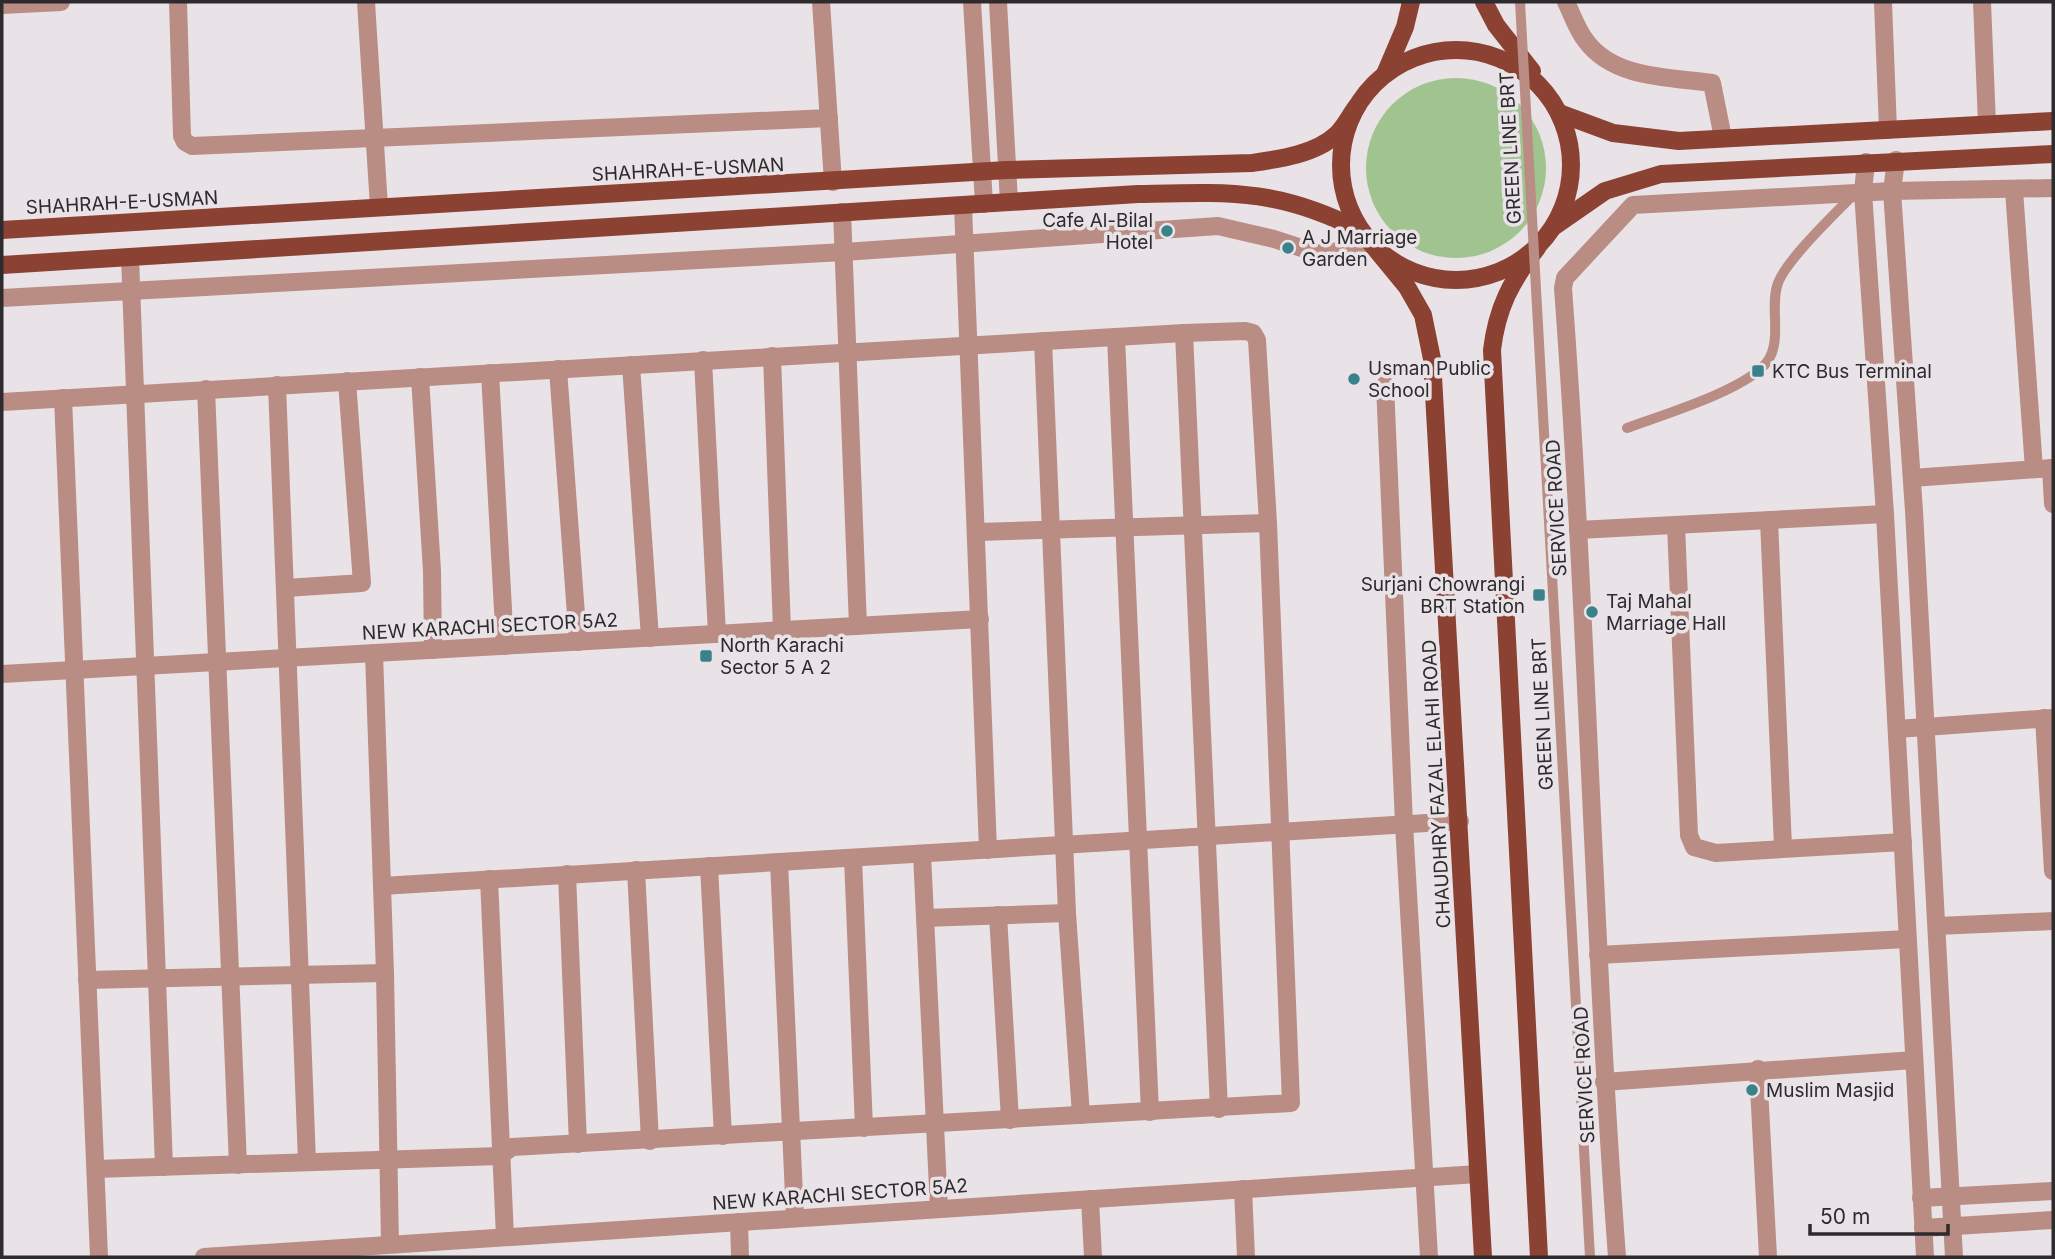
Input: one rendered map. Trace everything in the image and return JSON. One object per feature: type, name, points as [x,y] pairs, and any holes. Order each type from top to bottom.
[{"type":"main road","points":[[1385,74],[1405,27],[1411,2]]},
{"type":"main road","points":[[1484,2],[1496,25],[1559,113],[1569,141],[1572,170],[1567,200],[1554,227],[1505,292],[1496,320],[1492,350],[1539,1257]]},
{"type":"main road","points":[[1365,236],[1346,201],[1340,169],[1344,136],[1357,106],[1385,74],[1410,59],[1438,51],[1468,51],[1496,57],[1522,70],[1544,90]]},
{"type":"main road","name":"SHAHRAH-E-USMAN","points":[[2,230],[833,183],[1007,170],[1252,163],[1283,159],[1314,148],[1337,134],[1357,106]]},
{"type":"main road","points":[[1559,113],[1612,133],[1645,139],[1723,138],[2053,121]]},
{"type":"main road","points":[[1791,135],[1792,166]]},
{"type":"main road","points":[[1554,227],[1605,191],[1629,181],[1661,174],[2053,154]]},
{"type":"main road","points":[[2,265],[1138,194],[1229,192],[1265,195],[1332,216],[1365,236],[1393,262],[1421,275],[1452,280],[1483,277],[1502,270],[1537,248]]},
{"type":"main road","name":"CHAUDHRY FAZAL ELAHI ROAD","points":[[1365,236],[1407,287],[1423,315],[1432,359],[1483,1257]]},
{"type":"street","points":[[12,4],[61,2]]},
{"type":"street","points":[[178,2],[182,136],[187,145],[829,118]]},
{"type":"street","points":[[366,2],[379,207]]},
{"type":"street","points":[[821,2],[833,183]]},
{"type":"street","points":[[972,2],[984,204]]},
{"type":"street","points":[[998,2],[1009,202]]},
{"type":"street","points":[[1566,2],[1586,42],[1608,61],[1633,73],[1712,83],[1723,138]]},
{"type":"street","points":[[1883,2],[1888,130]]},
{"type":"street","points":[[1982,2],[1987,124]]},
{"type":"street","points":[[1896,160],[1892,191],[1912,478],[1954,1257]]},
{"type":"street","points":[[1866,162],[1859,192],[1885,514],[1925,1257]]},
{"type":"street","name":"SERVICE ROAD","points":[[1617,1257],[1604,1082],[1578,530],[1563,288],[1571,269],[1633,205],[1859,192],[2053,188]]},
{"type":"street","points":[[2014,190],[2046,468],[2053,504]]},
{"type":"street","points":[[962,206],[970,345],[988,849]]},
{"type":"street","points":[[842,212],[858,626]]},
{"type":"street","points":[[2,298],[965,245],[1218,226],[1274,239],[1323,255],[1365,236]]},
{"type":"street","points":[[131,257],[164,1167]]},
{"type":"street","points":[[2,402],[1184,333],[1245,331],[1253,333],[1257,340],[1268,523],[1278,832],[1291,1103],[512,1147],[500,1156],[96,1169]]},
{"type":"street","points":[[1184,333],[1195,526],[1219,1109]]},
{"type":"street","points":[[1116,337],[1150,1112]]},
{"type":"street","points":[[1043,341],[1067,913],[1081,1115]]},
{"type":"street","points":[[772,356],[782,630]]},
{"type":"street","points":[[703,360],[717,634]]},
{"type":"street","points":[[631,365],[650,638]]},
{"type":"street","points":[[558,369],[578,642]]},
{"type":"street","points":[[490,373],[505,646]]},
{"type":"street","points":[[420,377],[432,571],[433,650]]},
{"type":"street","points":[[286,588],[362,583],[347,381]]},
{"type":"street","points":[[277,385],[289,658],[297,975],[307,1162]]},
{"type":"street","points":[[1385,385],[1404,824],[1429,1257]]},
{"type":"street","points":[[206,389],[215,662],[238,1165]]},
{"type":"street","points":[[63,398],[99,1257]]},
{"type":"street","points":[[1912,478],[2046,468]]},
{"type":"street","points":[[1578,530],[1885,514]]},
{"type":"street","points":[[1769,520],[1783,847]]},
{"type":"street","points":[[977,532],[1268,523]]},
{"type":"street","points":[[1676,525],[1689,835],[1694,847],[1716,853],[1903,842]]},
{"type":"street","name":"NEW KARACHI SECTOR 5A2","points":[[2,674],[980,619]]},
{"type":"street","points":[[373,653],[385,973],[390,1244]]},
{"type":"street","points":[[1897,729],[2049,718],[2053,871]]},
{"type":"street","points":[[382,886],[1460,821]]},
{"type":"street","points":[[922,853],[939,1209]]},
{"type":"street","points":[[853,858],[864,1128]]},
{"type":"street","points":[[779,862],[795,1218]]},
{"type":"street","points":[[709,866],[723,1136]]},
{"type":"street","points":[[636,870],[650,1141]]},
{"type":"street","points":[[567,874],[578,1144]]},
{"type":"street","points":[[489,879],[505,1237]]},
{"type":"street","points":[[925,918],[1067,913]]},
{"type":"street","points":[[999,915],[1010,1120]]},
{"type":"street","points":[[1937,926],[2053,921]]},
{"type":"street","points":[[1598,956],[1908,939]]},
{"type":"street","points":[[87,980],[385,973]]},
{"type":"street","points":[[1604,1082],[1914,1060]]},
{"type":"street","points":[[1758,1069],[1768,1257]]},
{"type":"street","name":"NEW KARACHI SECTOR 5A2","points":[[204,1257],[314,1253],[390,1244],[1478,1174]]},
{"type":"street","points":[[1243,1189],[1246,1257]]},
{"type":"street","points":[[1922,1198],[2053,1191]]},
{"type":"street","points":[[1090,1199],[1093,1257]]},
{"type":"street","points":[[1923,1228],[2053,1220]]},
{"type":"street","points":[[739,1222],[740,1257]]},
{"type":"lane","name":"GREEN LINE BRT","points":[[1520,2],[1590,1257]]},
{"type":"lane","points":[[1627,428],[1728,389],[1751,377],[1767,362],[1774,349],[1779,280],[1859,192]]},
{"type":"green space","points":[[1456,78],[1490,85],[1519,105],[1539,134],[1546,168],[1539,202],[1519,231],[1490,251],[1456,258],[1422,251],[1393,231],[1373,202],[1366,168],[1373,134],[1393,105],[1422,85]]},
{"type":"place","name":"Cafe Al-Bilal Hotel","points":[[1167,231]]},
{"type":"place","name":"A J Marriage Garden","points":[[1288,248]]},
{"type":"place","name":"KTC Bus Terminal","points":[[1758,371]]},
{"type":"place","name":"Usman Public School","points":[[1354,379]]},
{"type":"place","name":"Surjani Chowrangi BRT Station","points":[[1539,595]]},
{"type":"place","name":"Taj Mahal Marriage Hall","points":[[1592,612]]},
{"type":"place","name":"North Karachi Sector 5 A 2","points":[[706,656]]},
{"type":"place","name":"Muslim Masjid","points":[[1752,1090]]}]
